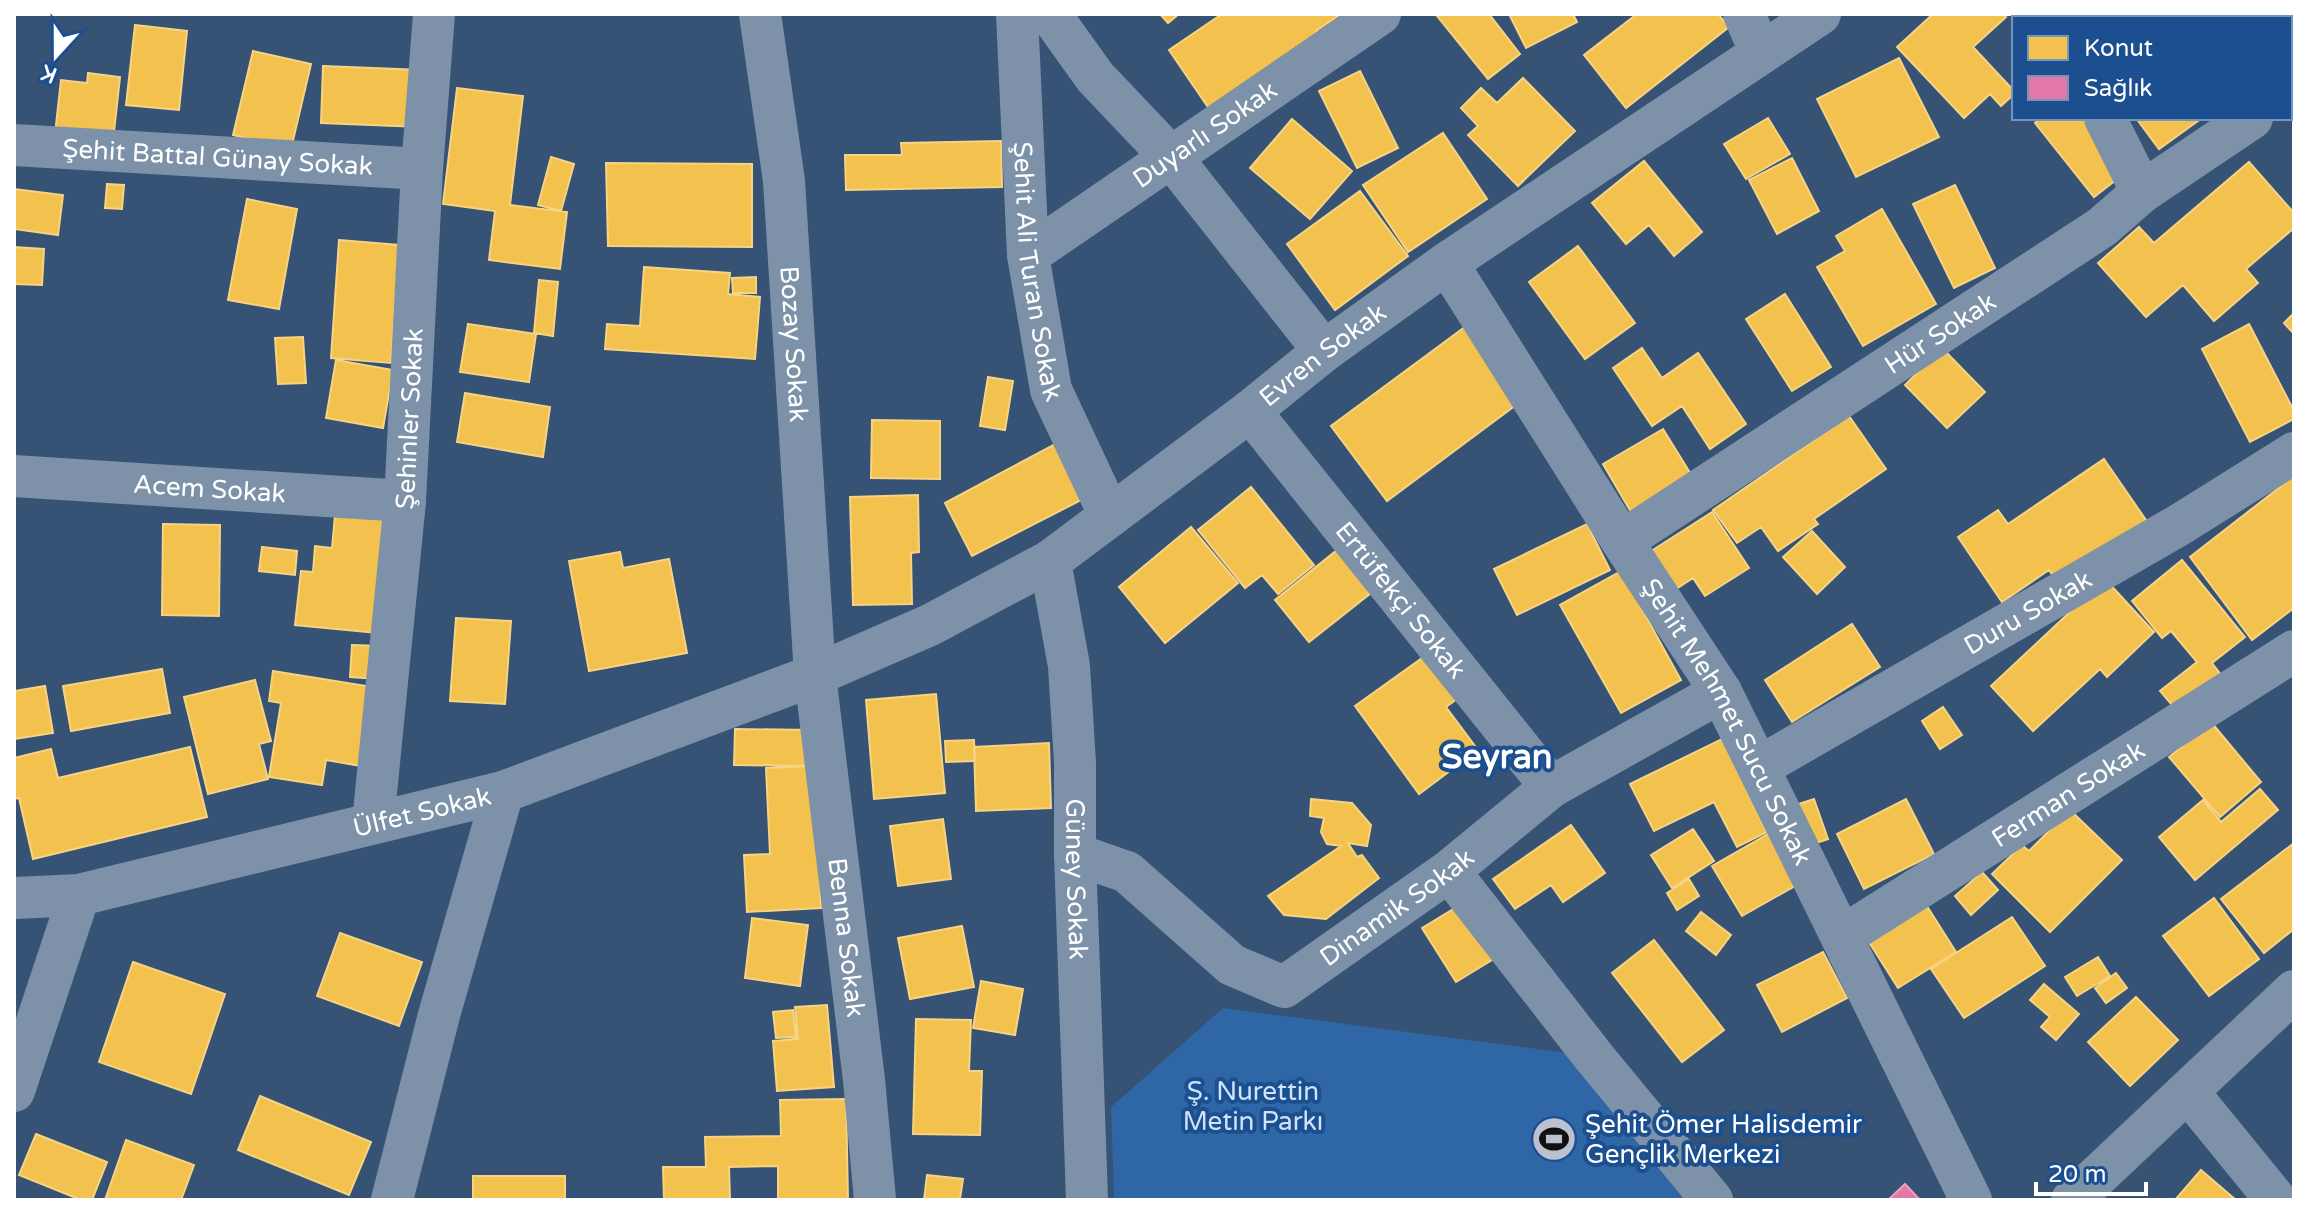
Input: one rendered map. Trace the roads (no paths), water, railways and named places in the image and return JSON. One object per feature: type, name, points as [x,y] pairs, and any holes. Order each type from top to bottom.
[{"type":"street","name":"Şehinler Sokak","points":[[373,823],[405,501],[422,169],[434,14]]},
{"type":"street","name":"Bozay Sokak","points":[[760,14],[784,181],[815,675]]},
{"type":"street","name":"Şehit Ali Turan Sokak","points":[[1017,14],[1028,255],[1051,390],[1110,516]]},
{"type":"street","points":[[1050,14],[1095,77],[1171,157],[1324,351]]},
{"type":"street","name":"Duyarlı Sokak","points":[[1028,255],[1380,14]]},
{"type":"street","points":[[1744,14],[1761,53]]},
{"type":"street","name":"Evren Sokak","points":[[815,675],[930,625],[1050,561],[1250,411],[1324,351],[1447,263],[1820,14]]},
{"type":"street","points":[[2106,120],[2142,192]]},
{"type":"street","name":"Hür Sokak","points":[[1622,541],[2102,227],[2142,192],[2249,120]]},
{"type":"street","name":"Şehit Battal Günay Sokak","points":[[14,145],[422,169]]},
{"type":"street","name":"Şehit Mehmet Sucu Sokak","points":[[1447,263],[1721,692],[1971,1200]]},
{"type":"street","name":"Ertüfekçi Sokak","points":[[1250,411],[1551,787]]},
{"type":"street","name":"Duru Sokak","points":[[1759,767],[2179,525],[2294,453]]},
{"type":"street","name":"Acem Sokak","points":[[14,476],[405,501]]},
{"type":"street","name":"Güney Sokak","points":[[1050,561],[1069,666],[1075,763],[1075,854],[1087,1200]]},
{"type":"street","name":"Ferman Sokak","points":[[1843,936],[2294,651]]},
{"type":"street","name":"Ülfet Sokak","points":[[14,898],[79,895],[503,792],[815,675]]},
{"type":"street","name":"Benna Sokak","points":[[815,675],[864,1080],[875,1200]]},
{"type":"street","name":"Dinamik Sokak","points":[[1075,854],[1127,872],[1232,965],[1284,987],[1449,871],[1551,787],[1721,692]]},
{"type":"street","points":[[392,1200],[439,1015],[503,792]]},
{"type":"street","points":[[1449,871],[1594,1057],[1712,1200]]},
{"type":"street","points":[[14,1091],[79,895]]},
{"type":"street","points":[[2072,1200],[2294,991]]},
{"type":"street","points":[[2188,1092],[2276,1200]]},
{"type":"place","name":"Şehit Ömer Halisdemir Gençlik Merkezi","points":[[1554,1139]]},
{"type":"district","name":"Seyran","points":[[1497,756]]},
{"type":"park label","name":"Ş. Nurettin Metin Parkı","points":[[1253,1106]]}]
